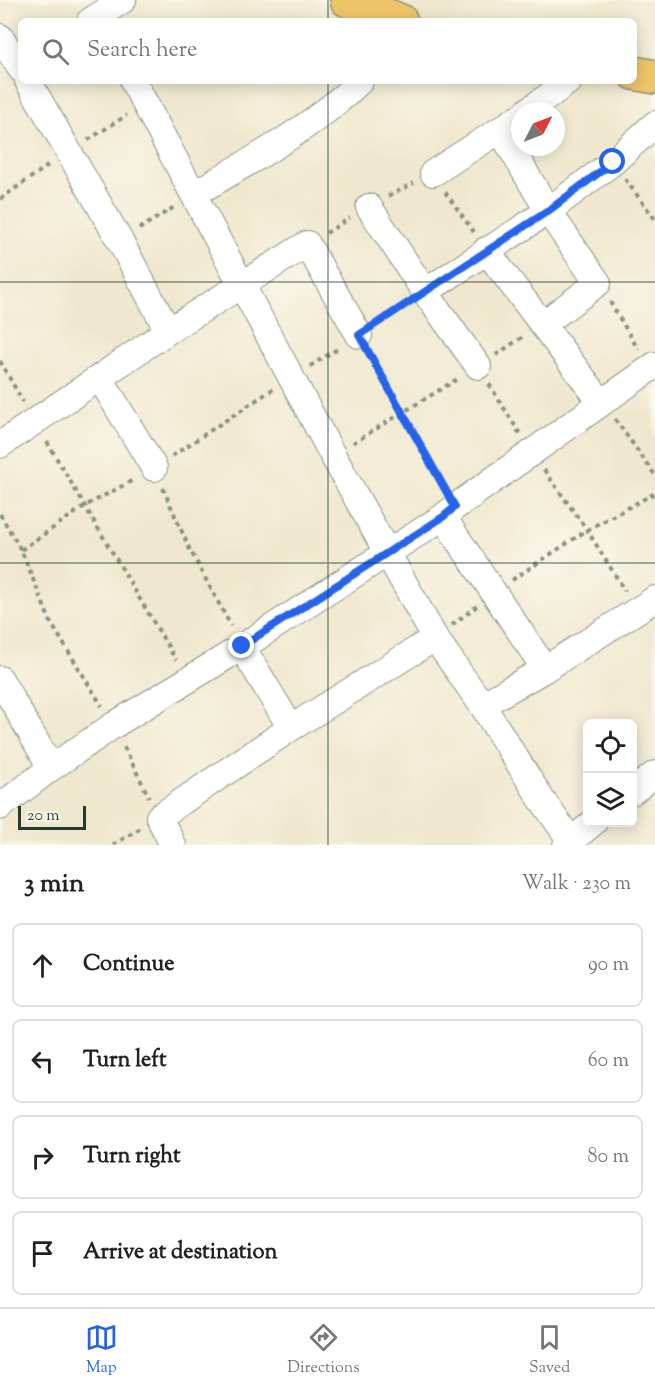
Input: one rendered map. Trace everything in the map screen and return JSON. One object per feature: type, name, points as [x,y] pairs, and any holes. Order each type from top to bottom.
[{"type":"main road","points":[[347,0],[393,18]]},
{"type":"main road","points":[[637,74],[655,77]]},
{"type":"street","points":[[98,18],[123,0]]},
{"type":"street","points":[[0,37],[17,69]]},
{"type":"street","points":[[26,84],[120,241],[168,331]]},
{"type":"street","points":[[135,84],[332,454],[435,638],[482,705],[568,843],[588,827]]},
{"type":"street","points":[[194,194],[336,105],[357,84]]},
{"type":"street","points":[[540,102],[565,84]]},
{"type":"street","points":[[433,174],[510,124],[548,211],[598,283],[543,324]]},
{"type":"street","points":[[425,292],[548,211],[613,162],[655,124]]},
{"type":"street","points":[[369,207],[425,292],[478,366]]},
{"type":"street","points":[[0,445],[168,331],[242,287],[307,244],[359,335]]},
{"type":"street","points":[[486,250],[601,402]]},
{"type":"street","points":[[0,807],[51,768],[114,725],[388,554],[653,367]]},
{"type":"street","points":[[100,378],[154,468]]},
{"type":"street","points":[[449,512],[493,593],[545,669]]},
{"type":"street","points":[[482,705],[545,669],[646,604]]},
{"type":"street","points":[[173,845],[159,817],[291,728],[435,638]]},
{"type":"street","points":[[242,646],[291,728]]},
{"type":"street","points":[[0,679],[51,768]]},
{"type":"street","points":[[637,789],[655,774]]},
{"type":"path","points":[[613,162],[655,219]]},
{"type":"path","points":[[433,174],[486,250]]},
{"type":"path","points":[[120,241],[194,194]]},
{"type":"path","points":[[598,283],[653,367]]},
{"type":"path","points":[[21,550],[85,507],[154,468],[425,292]]},
{"type":"path","points":[[332,454],[543,324]]},
{"type":"path","points":[[359,335],[449,512]]},
{"type":"path","points":[[0,361],[34,422],[188,678]]},
{"type":"path","points":[[478,366],[532,453],[587,530],[646,604]]},
{"type":"path","points":[[601,402],[655,475]]},
{"type":"path","points":[[154,468],[189,548],[242,646]]},
{"type":"path","points":[[435,638],[493,593],[587,530],[655,493]]},
{"type":"path","points":[[0,514],[21,550],[51,623],[114,725],[159,817],[113,845]]},
{"type":"route","points":[[242,646],[443,517],[455,507],[359,335],[548,211],[613,162]]}]
